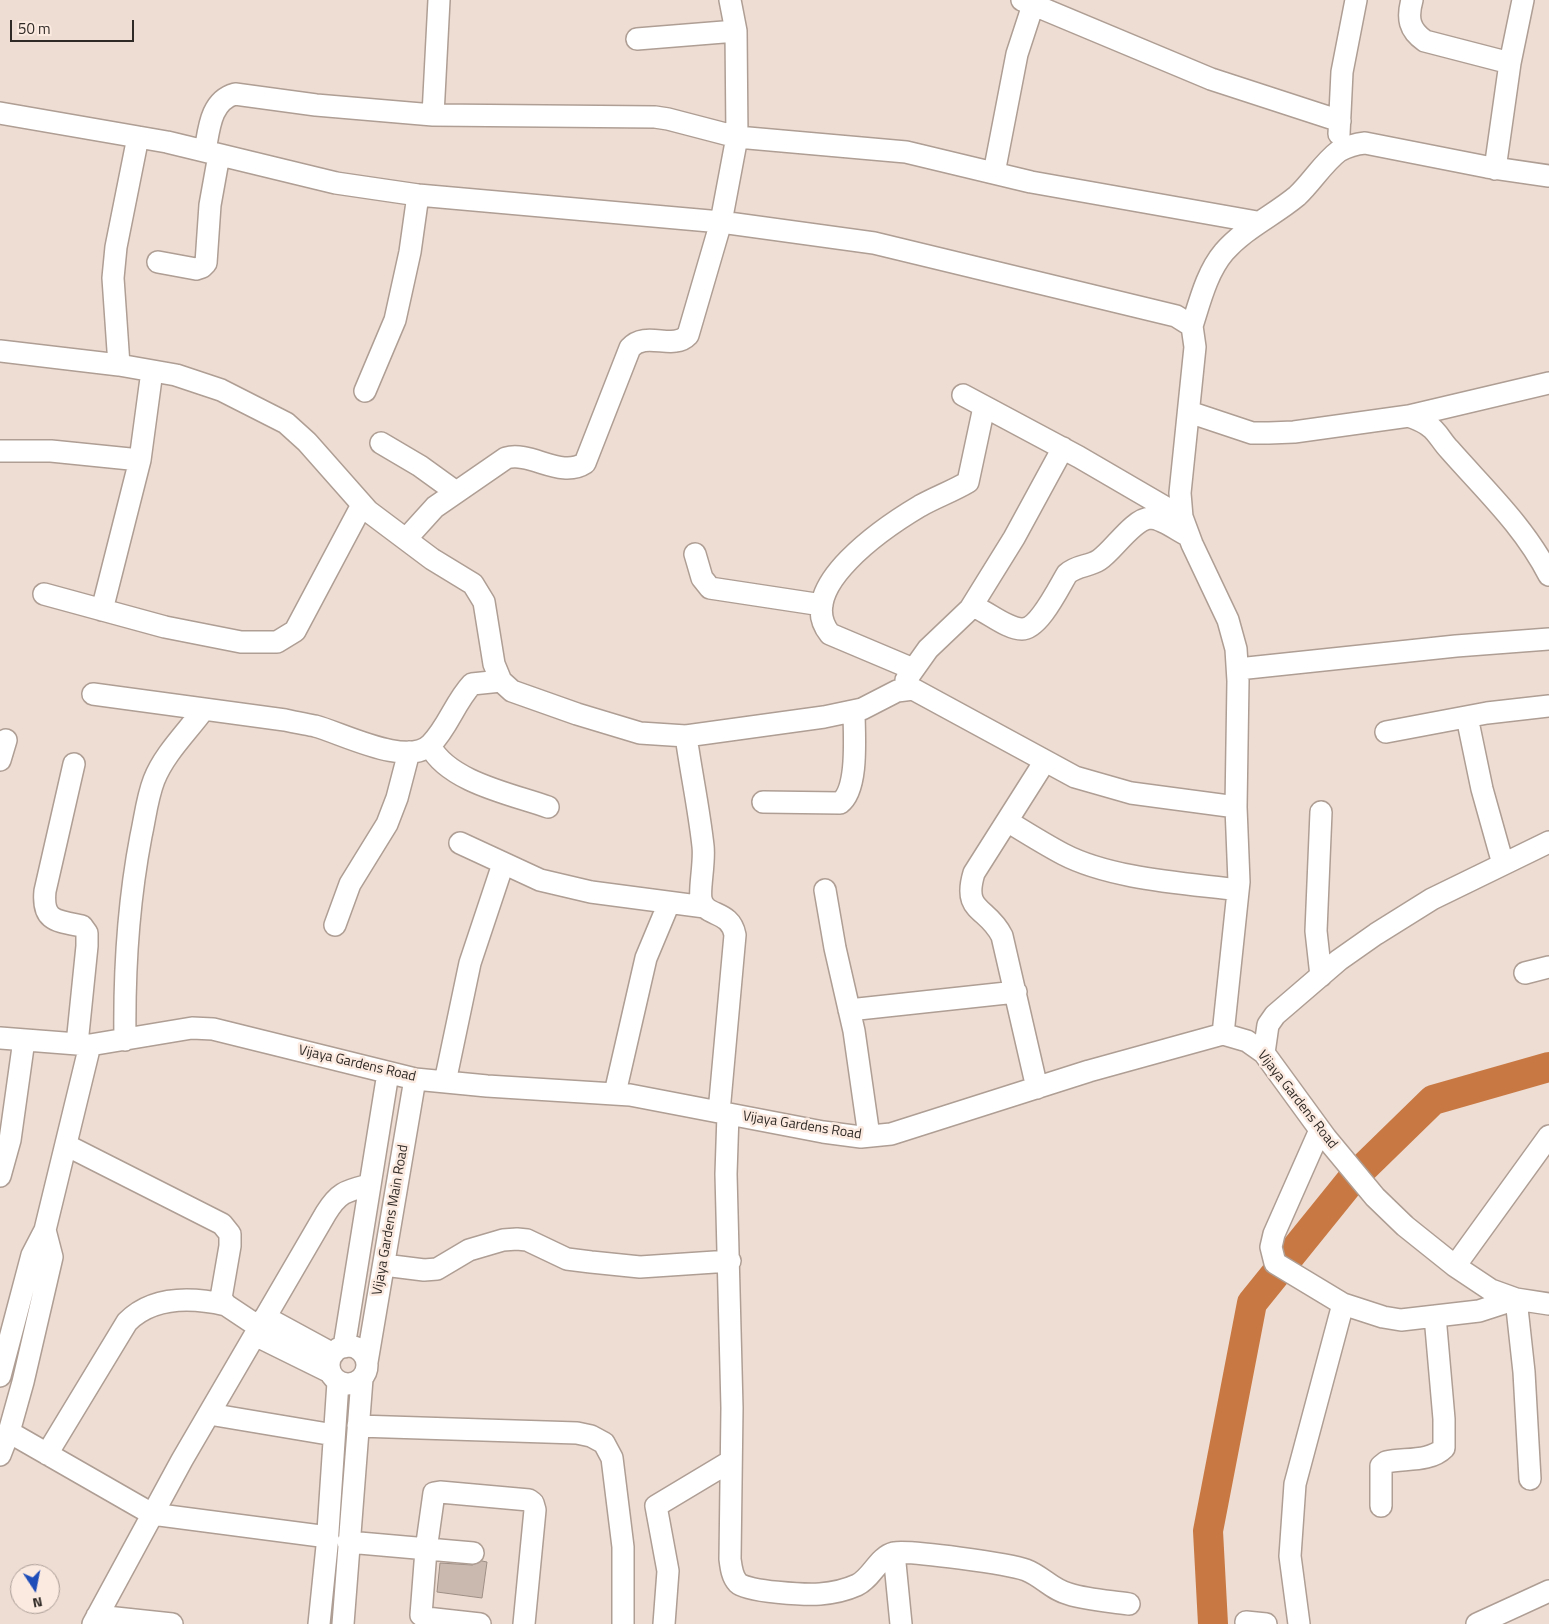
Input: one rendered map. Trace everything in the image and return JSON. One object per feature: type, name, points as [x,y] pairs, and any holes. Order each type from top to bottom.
[{"type":"street","points":[[433,115],[439,0]]},
{"type":"street","points":[[406,539],[435,507],[493,465],[515,455],[567,469],[578,467],[585,463],[630,348],[635,342],[648,339],[684,340],[688,335],[721,222],[737,138],[736,30],[730,0]]},
{"type":"street","points":[[1338,152],[1342,72],[1356,0]]},
{"type":"street","points":[[1412,0],[1409,19],[1411,26],[1416,34],[1425,41],[1510,63]]},
{"type":"street","points":[[1495,168],[1510,63],[1523,0]]},
{"type":"street","points":[[994,173],[1016,54],[1028,2],[1211,79],[1340,120]]},
{"type":"street","points":[[637,39],[736,30]]},
{"type":"street","points":[[158,262],[196,268],[202,267],[206,262],[210,204],[212,118],[218,104],[226,96],[235,94],[316,105],[433,115],[668,119],[737,138],[906,152],[1031,182],[1257,222]]},
{"type":"street","points":[[6,118],[138,137],[336,183],[418,195],[721,222],[874,242],[1176,316],[1192,326]]},
{"type":"street","points":[[119,365],[113,278],[116,247],[138,137]]},
{"type":"street","points":[[1223,1034],[1238,890],[1236,806],[1238,669],[1236,649],[1228,620],[1186,527],[1180,493],[1195,348],[1192,326],[1207,281],[1223,253],[1257,222],[1291,200],[1338,152],[1351,145],[1365,143],[1495,168],[1549,176]]},
{"type":"street","points":[[365,391],[395,320],[410,252],[418,195]]},
{"type":"street","points":[[0,351],[119,365],[176,375],[221,390],[286,423],[307,442],[362,505],[406,539],[473,584],[484,602],[494,664],[501,681],[512,691],[577,714],[640,733],[686,736],[854,711],[883,700],[897,691],[928,649],[970,609],[1014,538],[1063,448]]},
{"type":"street","points":[[102,610],[140,460],[152,371]]},
{"type":"street","points":[[1189,412],[1252,433],[1269,433],[1409,416],[1549,383]]},
{"type":"street","points":[[963,395],[1063,448],[1186,527]]},
{"type":"street","points":[[913,669],[830,634],[825,628],[822,605],[828,585],[861,548],[920,506],[968,482],[984,407]]},
{"type":"street","points":[[1409,416],[1421,420],[1432,427],[1448,448],[1508,512],[1540,558],[1549,575]]},
{"type":"street","points":[[381,443],[420,466],[456,492]]},
{"type":"street","points":[[0,451],[51,451],[140,460]]},
{"type":"street","points":[[44,594],[166,627],[241,642],[276,642],[295,631],[362,505]]},
{"type":"street","points":[[970,609],[977,608],[1022,630],[1031,627],[1041,618],[1067,574],[1074,568],[1099,560],[1140,522],[1149,518],[1186,527]]},
{"type":"street","points":[[695,554],[702,578],[710,588],[822,605]]},
{"type":"street","points":[[1238,669],[1456,646],[1549,639]]},
{"type":"street","points":[[93,694],[315,726],[394,752],[416,752],[430,746],[463,693],[472,684],[501,681]]},
{"type":"street","points":[[897,691],[913,689],[1075,777],[1131,793],[1236,806]]},
{"type":"street","points":[[1386,732],[1467,717],[1549,706]]},
{"type":"street","points":[[125,1040],[126,941],[138,851],[150,792],[154,779],[165,761],[204,709]]},
{"type":"street","points":[[763,802],[840,803],[848,798],[853,772],[854,711]]},
{"type":"street","points":[[1467,717],[1482,789],[1503,864]]},
{"type":"street","points":[[686,736],[703,845],[705,865],[701,899],[705,907]]},
{"type":"street","points":[[430,746],[436,757],[458,774],[482,785],[548,807]]},
{"type":"street","points":[[335,925],[350,884],[387,824],[397,798],[409,752]]},
{"type":"street","points":[[1037,1088],[1002,936],[996,924],[975,907],[970,898],[969,888],[974,873],[1045,761]]},
{"type":"street","points":[[0,1376],[32,1255],[46,1230],[66,1145],[83,1045],[87,933],[82,926],[55,920],[48,915],[43,905],[74,764]]},
{"type":"street","points":[[1321,812],[1316,931],[1321,976]]},
{"type":"street","points":[[1007,821],[1064,855],[1101,868],[1161,880],[1238,890]]},
{"type":"street","points":[[1264,1053],[1268,1025],[1274,1015],[1339,960],[1432,899],[1549,842]]},
{"type":"street","points":[[460,843],[540,880],[591,892],[705,907],[726,918],[733,925],[735,936],[724,1113],[730,1261],[730,1558],[732,1574],[739,1584],[751,1589],[818,1594],[836,1592],[858,1585],[870,1575],[883,1559],[894,1553],[917,1553],[1026,1570],[1054,1588],[1070,1595],[1129,1604]]},
{"type":"street","points":[[444,1082],[470,963],[504,864]]},
{"type":"street","points":[[825,890],[835,948],[854,1031],[869,1136]]},
{"type":"street","points":[[615,1093],[646,958],[669,903]]},
{"type":"street","points":[[1525,973],[1549,967]]},
{"type":"street","points":[[849,1010],[1016,992]]},
{"type":"street","name":"Vijaya Gardens Road","points":[[0,1038],[83,1045],[125,1040],[192,1028],[213,1028],[415,1079],[615,1093],[667,1100],[823,1132],[869,1136],[891,1134],[1089,1071],[1223,1034],[1247,1041],[1264,1053],[1323,1134],[1375,1197],[1405,1226],[1455,1266],[1491,1290],[1516,1299],[1549,1304]]},
{"type":"street","points":[[0,1176],[10,1140],[24,1040]]},
{"type":"street","name":"Vijaya Gardens Main Road","points":[[319,1624],[328,1537],[336,1364],[388,1073]]},
{"type":"street","name":"Vijaya Gardens Main Road","points":[[343,1624],[348,1542],[364,1371],[415,1079]]},
{"type":"street","points":[[1323,1134],[1274,1234],[1271,1247],[1275,1263],[1343,1304],[1383,1317],[1401,1320],[1479,1311],[1516,1299],[1525,1382],[1530,1479]]},
{"type":"street","points":[[1455,1266],[1549,1136]]},
{"type":"street","points":[[66,1145],[222,1224],[230,1234],[221,1298],[226,1305]]},
{"type":"street","points":[[172,1624],[95,1620],[152,1514],[336,1197],[348,1190],[369,1185]]},
{"type":"street","points":[[0,1455],[9,1432],[52,1257],[46,1230]]},
{"type":"street","points":[[384,1265],[424,1270],[437,1269],[469,1250],[503,1240],[517,1239],[527,1240],[567,1259],[601,1263],[640,1267],[730,1261]]},
{"type":"street","points":[[47,1454],[127,1322],[138,1312],[154,1304],[198,1299],[226,1305],[260,1326],[336,1364],[350,1385],[364,1371],[365,1356],[357,1348],[336,1364]]},
{"type":"street","points":[[1299,1624],[1290,1556],[1295,1484],[1343,1304]]},
{"type":"street","points":[[1381,1506],[1381,1466],[1394,1460],[1428,1457],[1439,1453],[1444,1448],[1445,1426],[1435,1316]]},
{"type":"street","points":[[209,1414],[334,1436]]},
{"type":"street","points":[[358,1426],[577,1433],[591,1436],[604,1443],[612,1458],[623,1547],[623,1624]]},
{"type":"street","points":[[9,1432],[152,1514],[328,1537]]},
{"type":"street","points":[[664,1624],[668,1571],[656,1506],[731,1461]]},
{"type":"street","points":[[480,1624],[426,1618],[421,1615],[426,1550],[434,1494],[440,1492],[529,1500],[534,1503],[524,1624]]},
{"type":"street","points":[[348,1542],[473,1553]]},
{"type":"street","points":[[894,1553],[901,1624]]},
{"type":"street","points":[[1477,1624],[1549,1591]]},
{"type":"building","points":[[482,1561],[487,1562],[482,1598],[437,1592],[440,1563],[472,1565]]},
{"type":"waterway","points":[[1213,1624],[1208,1531],[1252,1303],[1353,1178],[1433,1100],[1549,1067]]}]
